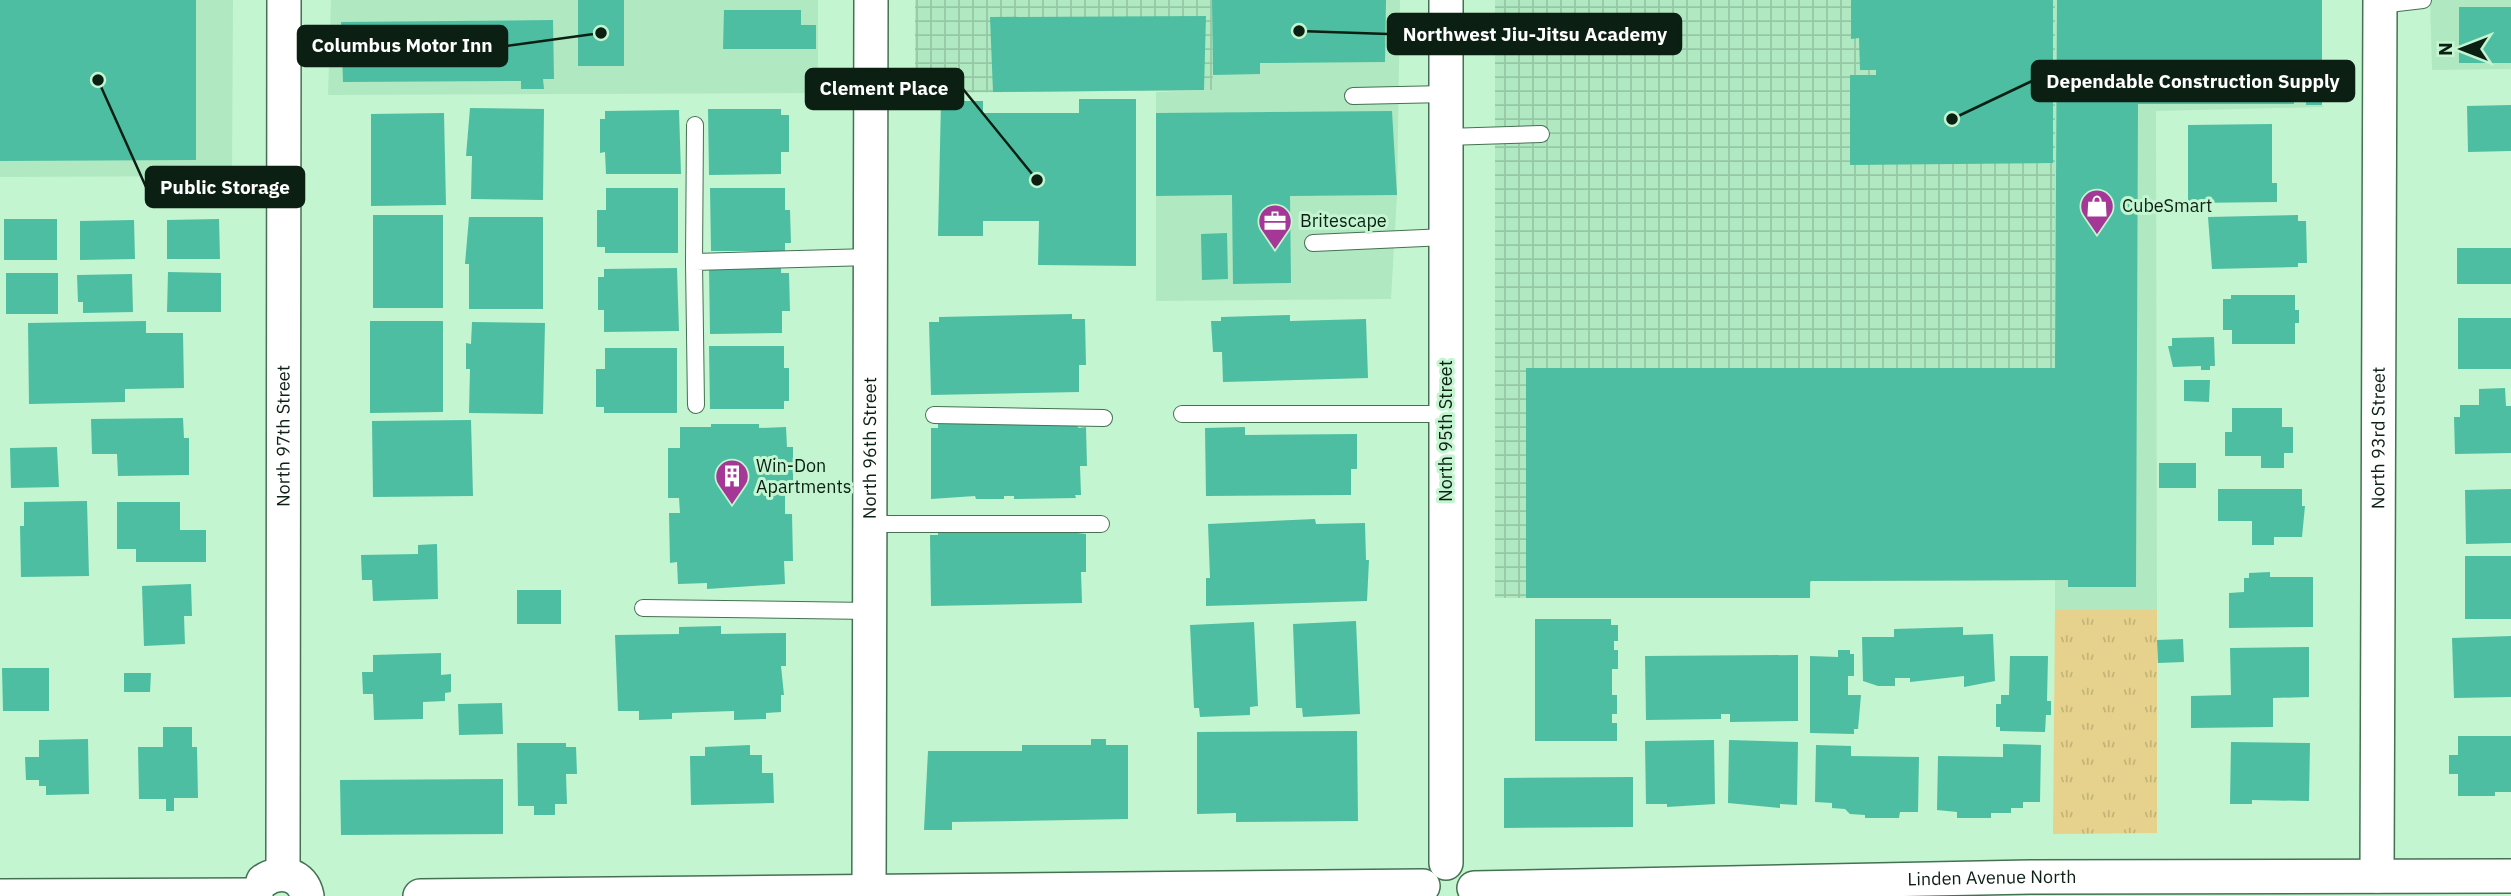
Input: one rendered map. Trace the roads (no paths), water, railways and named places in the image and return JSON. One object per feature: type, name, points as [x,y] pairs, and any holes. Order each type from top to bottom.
[{"type":"street","name":"North 97th Street","points":[[283,874],[284,0]]},
{"type":"street","name":"North 96th Street","points":[[869,894],[871,0]]},
{"type":"street","name":"North 95th Street","points":[[1431,882],[1446,414],[1446,0]]},
{"type":"street","name":"North 93rd Street","points":[[2374,886],[2380,3]]},
{"type":"street","points":[[420,896],[869,894],[1431,882],[1467,871],[1473,892]]},
{"type":"street","points":[[0,896],[256,895],[264,881],[283,874],[301,882],[307,896]]},
{"type":"street","name":"Linden Avenue North","points":[[1473,892],[2374,886],[2511,876]]},
{"type":"lane","points":[[2380,3],[2423,0]]},
{"type":"lane","points":[[1353,96],[1446,94]]},
{"type":"lane","points":[[695,125],[696,405]]},
{"type":"lane","points":[[1446,136],[1541,134]]},
{"type":"lane","points":[[1313,243],[1446,237]]},
{"type":"lane","points":[[694,262],[870,257]]},
{"type":"lane","points":[[1182,414],[1446,414]]},
{"type":"lane","points":[[934,415],[1104,418]]},
{"type":"lane","points":[[870,524],[1101,524]]},
{"type":"lane","points":[[643,608],[870,611]]},
{"type":"place","name":"Northwest Jiu-Jitsu Academy","points":[[1299,31]]},
{"type":"place","name":"Columbus Motor Inn","points":[[601,33]]},
{"type":"place","name":"Public Storage","points":[[98,80]]},
{"type":"place","name":"Dependable Construction Supply","points":[[1952,119]]},
{"type":"place","name":"Clement Place","points":[[1037,180]]},
{"type":"place","name":"CubeSmart","points":[[2097,236]]},
{"type":"place","name":"Britescape","points":[[1275,251]]},
{"type":"place","name":"Win-Don Apartments","points":[[732,506]]}]
